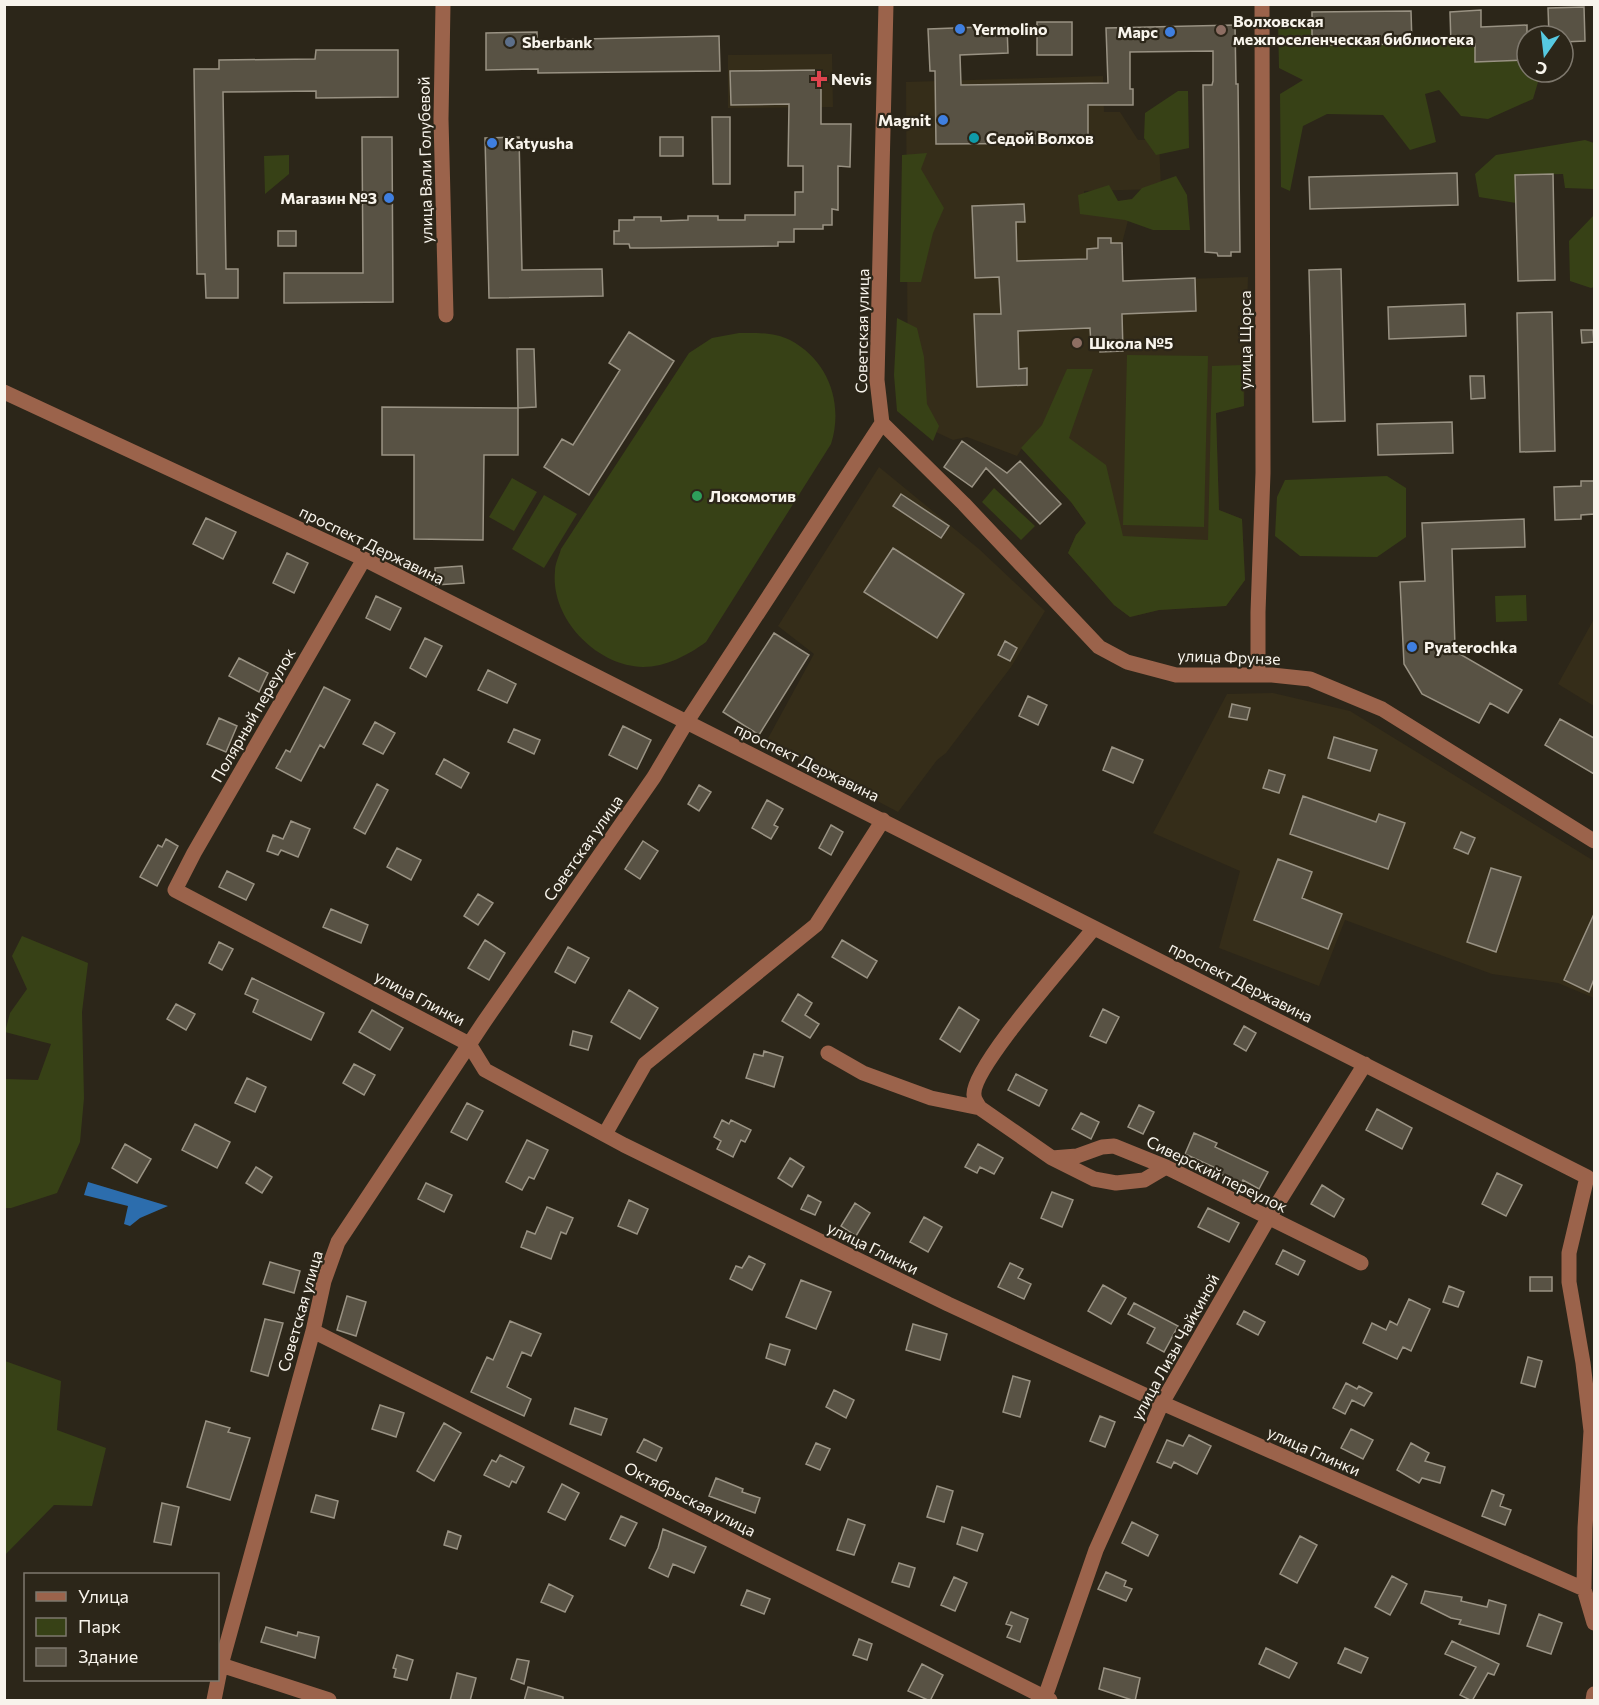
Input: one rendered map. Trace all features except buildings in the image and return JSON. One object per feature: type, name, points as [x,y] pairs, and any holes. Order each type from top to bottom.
[{"type":"street","name":"улица Вали Голубевой","points":[[443,4],[441,119],[446,315]]},
{"type":"street","name":"Советская улица","points":[[219,1675],[313,1331],[324,1281],[338,1242],[470,1044],[654,777],[686,723],[882,423],[877,380],[886,4]]},
{"type":"street","name":"улица Щорса","points":[[1258,675],[1263,450],[1262,4]]},
{"type":"street","name":"проспект Державина","points":[[4,392],[364,559],[1587,1177],[1569,1253],[1569,1282],[1583,1363],[1591,1431],[1584,1589]]},
{"type":"street","name":"улица Фрунзе","points":[[882,423],[964,504],[1099,647],[1127,662],[1176,675],[1272,675],[1311,679],[1382,709],[1594,841]]},
{"type":"street","name":"Полярный переулок","points":[[175,890],[194,853],[364,559]]},
{"type":"street","points":[[605,1134],[645,1064],[816,925],[883,820]]},
{"type":"street","name":"улица Глинки","points":[[175,890],[470,1044],[485,1070],[605,1134],[948,1304],[1162,1403],[1584,1589]]},
{"type":"street","points":[[980,1108],[974,1095],[978,1079],[1024,1010],[1094,928]]},
{"type":"street","points":[[828,1053],[863,1073],[931,1098],[980,1108],[1052,1158],[1094,1179],[1116,1183],[1144,1180],[1166,1167]]},
{"type":"street","name":"улица Лизы Чайкиной","points":[[1046,1700],[1096,1550],[1162,1403],[1268,1219],[1365,1064]]},
{"type":"street","name":"Сиверский переулок","points":[[1052,1158],[1077,1156],[1102,1147],[1114,1146],[1166,1167],[1361,1263]]},
{"type":"street","name":"Октябрьская улица","points":[[313,1331],[1046,1700]]},
{"type":"street","points":[[1584,1589],[1594,1623]]},
{"type":"street","points":[[221,1665],[329,1701]]},
{"type":"street","name":"Советская улица","points":[[214,1701],[218,1681]]},
{"type":"street","points":[[1593,1701],[1594,1694]]},
{"type":"shaded area","points":[[832,54],[833,107],[728,108],[728,55]]},
{"type":"shaded area","name":"Школа №5","points":[[1103,76],[1104,112],[1120,112],[1138,140],[1159,140],[1161,189],[1084,191],[1084,211],[1130,213],[1122,243],[1123,281],[1248,277],[1244,406],[1216,413],[1219,510],[1242,519],[1245,580],[1226,606],[1159,610],[1130,617],[1114,605],[1068,553],[1076,535],[1086,523],[1071,502],[1022,448],[1017,456],[967,437],[953,440],[908,419],[906,82]]},
{"type":"shaded area","points":[[879,467],[979,549],[1045,611],[1011,667],[898,812],[766,742],[814,654],[778,626]]},
{"type":"shaded area","points":[[1594,619],[1594,706],[1558,684]]},
{"type":"shaded area","points":[[1273,693],[1350,711],[1594,861],[1594,998],[1558,983],[1492,974],[1345,920],[1319,986],[1219,948],[1240,871],[1153,833],[1227,694]]},
{"type":"green space","points":[[1312,17],[1312,45],[1412,44],[1451,38],[1451,45],[1475,44],[1475,62],[1515,60],[1515,84],[1537,84],[1533,99],[1488,119],[1461,116],[1439,90],[1425,94],[1436,142],[1410,150],[1383,115],[1327,114],[1303,126],[1290,191],[1281,187],[1280,94],[1303,80],[1279,68],[1278,19]]},
{"type":"green space","points":[[1178,91],[1188,91],[1189,148],[1156,155],[1144,138],[1145,113]]},
{"type":"green space","points":[[1585,140],[1594,143],[1594,189],[1565,188],[1563,174],[1516,175],[1516,203],[1479,197],[1475,174],[1496,155]]},
{"type":"green space","points":[[927,153],[921,169],[944,208],[933,233],[921,282],[900,282],[902,155]]},
{"type":"green space","points":[[289,155],[289,174],[265,194],[264,156]]},
{"type":"green space","points":[[1176,176],[1187,195],[1190,230],[1153,230],[1125,220],[1080,214],[1078,195],[1109,185],[1118,201],[1132,199],[1142,188]]},
{"type":"green space","points":[[1594,215],[1594,287],[1591,288],[1570,281],[1569,241]]},
{"type":"green space","points":[[897,318],[917,328],[924,357],[927,404],[939,426],[933,441],[897,411],[894,375]]},
{"type":"green space","name":"Локомотив","points":[[739,333],[784,337],[814,359],[830,384],[834,398],[835,429],[831,444],[706,642],[668,663],[643,667],[626,665],[593,649],[568,622],[555,589],[555,568],[561,549],[689,353],[712,338]]},
{"type":"green space","points":[[1127,355],[1208,356],[1204,527],[1123,525]]},
{"type":"green space","points":[[1243,365],[1244,406],[1216,413],[1219,510],[1242,519],[1245,580],[1226,606],[1159,610],[1130,617],[1114,605],[1068,553],[1076,535],[1086,523],[1071,502],[1021,448],[1042,425],[1067,369],[1093,369],[1069,438],[1106,465],[1123,536],[1208,540],[1212,366]]},
{"type":"green space","points":[[1387,476],[1406,488],[1406,537],[1377,557],[1300,556],[1275,536],[1277,497],[1285,480]]},
{"type":"green space","points":[[512,478],[537,492],[514,531],[489,517]]},
{"type":"green space","points":[[994,488],[1035,526],[1021,540],[982,502]]},
{"type":"green space","points":[[544,495],[577,514],[544,568],[512,549]]},
{"type":"green space","points":[[1526,595],[1527,621],[1496,622],[1495,596]]},
{"type":"green space","points":[[22,936],[88,963],[82,1012],[84,1098],[80,1142],[57,1193],[5,1208],[5,1079],[38,1080],[51,1044],[5,1032],[10,1013],[27,989],[12,956]]},
{"type":"green space","points":[[5,1361],[61,1381],[57,1430],[106,1448],[92,1506],[54,1505],[5,1555]]},
{"type":"water","points":[[88,1182],[168,1206],[140,1218],[130,1226],[124,1224],[128,1206],[84,1195]]},
{"type":"place","name":"Yermolino","points":[[960,29]]},
{"type":"place","name":"Волховская межпоселенческая библиотека","points":[[1221,30]]},
{"type":"place","name":"Марс","points":[[1170,32]]},
{"type":"place","name":"Sberbank","points":[[510,42]]},
{"type":"place","name":"Nevis","points":[[819,79]]},
{"type":"place","name":"Magnit","points":[[943,120]]},
{"type":"place","name":"Седой Волхов","points":[[974,138]]},
{"type":"place","name":"Katyusha","points":[[492,143]]},
{"type":"place","name":"Магазин №3","points":[[389,198]]},
{"type":"place","name":"Школа №5","points":[[1077,343]]},
{"type":"place","name":"Локомотив","points":[[697,496]]},
{"type":"place","name":"Pyaterochka","points":[[1412,647]]}]
